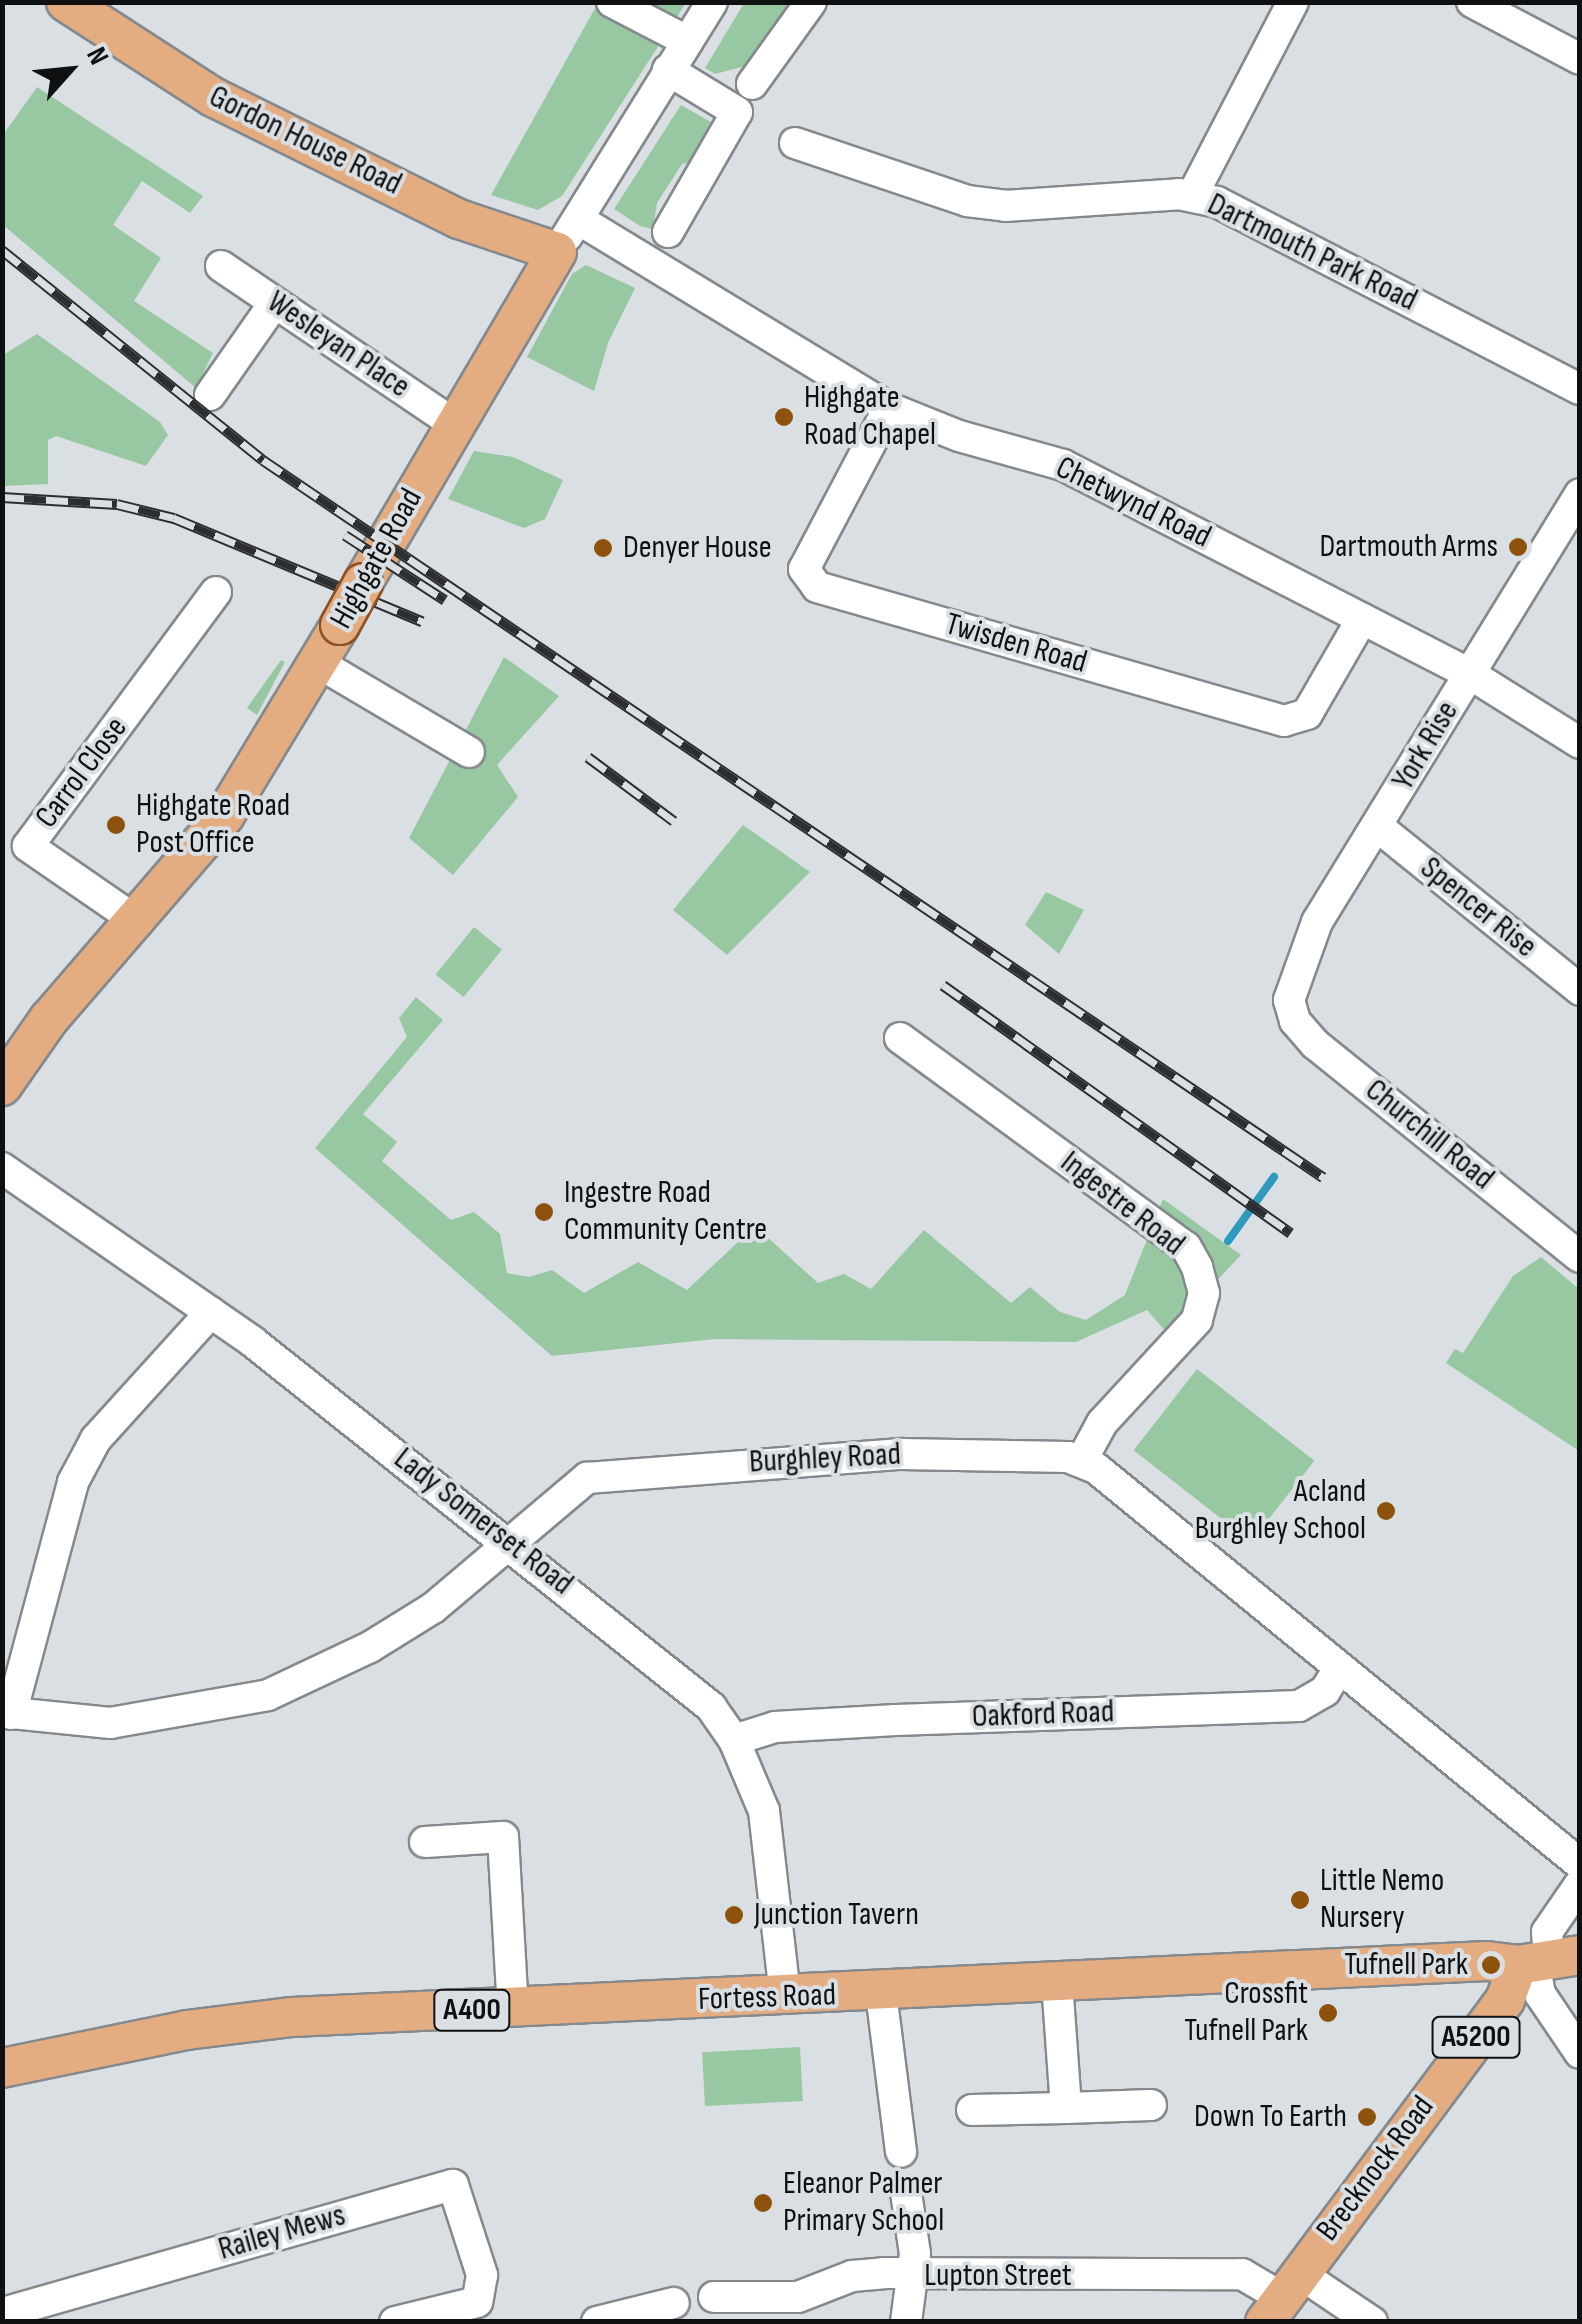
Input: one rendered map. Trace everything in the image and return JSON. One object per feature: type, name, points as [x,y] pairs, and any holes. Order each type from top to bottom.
[{"type":"main road","name":"Gordon House Road","points":[[66,2],[213,98],[459,220],[557,252]]},
{"type":"main road","name":"Highgate Road","points":[[4,1078],[48,1019],[138,922],[225,815],[320,664],[454,424],[557,252]]},
{"type":"main road","name":"Fortess Road","points":[[2,2068],[187,2030],[292,2017],[1545,1961]]},
{"type":"main road","name":"Brecknock Road","points":[[1281,2297],[1505,2000],[1545,1961]]},
{"type":"street","points":[[612,2],[687,41]]},
{"type":"street","name":"Highgate Road","points":[[557,252],[712,2]]},
{"type":"street","points":[[752,84],[811,2]]},
{"type":"street","points":[[1192,196],[1293,2]]},
{"type":"street","points":[[1472,2],[1580,59]]},
{"type":"street","points":[[668,70],[738,112],[668,232]]},
{"type":"street","name":"Dartmouth Park Road","points":[[795,143],[967,202],[1004,206],[1192,196],[1234,208],[1580,389]]},
{"type":"street","name":"Chetwynd Road","points":[[578,220],[889,408],[959,436],[1063,465],[1470,674],[1580,743]]},
{"type":"street","name":"Wesleyan Place","points":[[221,266],[454,424]]},
{"type":"street","points":[[210,395],[275,302]]},
{"type":"street","name":"Twisden Road","points":[[889,408],[804,569],[816,588],[1284,720],[1308,714],[1362,619]]},
{"type":"street","name":"York Rise","points":[[1290,1006],[1311,934],[1580,494]]},
{"type":"street","name":"Carrol Close","points":[[138,922],[28,846],[216,592]]},
{"type":"street","points":[[320,664],[469,752]]},
{"type":"street","name":"Spencer Rise","points":[[1378,826],[1580,990]]},
{"type":"street","name":"Churchill Road","points":[[1290,1006],[1314,1044],[1580,1257]]},
{"type":"street","name":"Ingestre Road","points":[[900,1038],[1186,1247],[1198,1267],[1204,1294],[1198,1320],[1114,1408],[1082,1460]]},
{"type":"street","name":"Lady Somerset Road","points":[[2,1168],[211,1312],[682,1677],[734,1740],[764,1811],[785,1996]]},
{"type":"street","points":[[7,1713],[73,1482],[96,1439],[211,1312]]},
{"type":"street","name":"Burghley Road","points":[[7,1713],[110,1724],[268,1695],[413,1622],[586,1478],[901,1454],[1082,1460]]},
{"type":"street","points":[[1082,1460],[1580,1864]]},
{"type":"street","name":"Oakford Road","points":[[734,1740],[775,1728],[879,1721],[1299,1706],[1325,1691],[1338,1670]]},
{"type":"street","points":[[425,1842],[504,1837],[513,2009]]},
{"type":"street","points":[[1580,1884],[1547,1932],[1540,1994],[1580,2053]]},
{"type":"street","points":[[1057,1982],[1066,2108]]},
{"type":"street","points":[[882,1993],[901,2152]]},
{"type":"street","points":[[972,2110],[1151,2105]]},
{"type":"street","name":"Railey Mews","points":[[5,2322],[2,2313],[452,2185],[482,2275],[481,2312]]},
{"type":"street","points":[[906,2192],[913,2277],[906,2322]]},
{"type":"street","name":"Lupton Street","points":[[714,2297],[798,2297],[852,2276],[1238,2274],[1281,2297],[1372,2322]]},
{"type":"street","points":[[597,2322],[674,2303]]},
{"type":"street","points":[[395,2322],[481,2312]]},
{"type":"green space","points":[[598,3],[686,3],[562,196],[538,210],[491,195]]},
{"type":"green space","points":[[744,3],[797,3],[757,63],[715,74],[705,68]]},
{"type":"green space","points":[[37,87],[203,196],[190,213],[142,181],[113,225],[161,258],[134,301],[213,353],[196,388],[3,225],[3,135]]},
{"type":"green space","points":[[681,105],[716,125],[701,160],[682,164],[657,203],[653,229],[640,226],[614,209]]},
{"type":"green space","points":[[586,265],[635,288],[608,343],[594,391],[527,357],[572,274]]},
{"type":"green space","points":[[37,334],[160,422],[168,435],[146,466],[56,436],[48,440],[48,484],[3,486],[3,355]]},
{"type":"green space","points":[[474,451],[513,457],[563,480],[545,519],[524,528],[448,499]]},
{"type":"green space","points":[[504,657],[559,696],[497,765],[518,797],[453,875],[409,838]]},
{"type":"green space","points":[[281,660],[285,662],[257,715],[247,708]]},
{"type":"green space","points":[[743,825],[810,872],[727,955],[673,910]]},
{"type":"green space","points":[[1046,892],[1084,910],[1059,954],[1025,925]]},
{"type":"green space","points":[[474,927],[502,950],[464,997],[436,974]]},
{"type":"green space","points":[[416,997],[443,1020],[363,1114],[397,1142],[382,1161],[451,1220],[474,1212],[500,1234],[507,1273],[529,1277],[552,1270],[584,1293],[638,1262],[687,1290],[755,1226],[818,1283],[844,1274],[871,1289],[924,1230],[1011,1303],[1030,1287],[1060,1312],[1086,1320],[1125,1295],[1163,1199],[1241,1255],[1167,1333],[1147,1310],[1076,1342],[715,1339],[552,1356],[315,1148],[407,1037],[399,1018]]},
{"type":"green space","points":[[1541,1257],[1579,1289],[1579,1451],[1446,1363],[1455,1349],[1463,1353],[1513,1276]]},
{"type":"green space","points":[[1197,1369],[1314,1461],[1251,1542],[1134,1450]]},
{"type":"green space","points":[[800,2047],[803,2101],[705,2106],[702,2052]]},
{"type":"waterway","points":[[1228,1241],[1274,1177]]},
{"type":"railway","points":[[2,250],[263,460],[1323,1177]]},
{"type":"railway","points":[[2,497],[117,504],[174,518],[422,621]]},
{"type":"railway","points":[[345,535],[445,600]]},
{"type":"railway","points":[[588,757],[674,821]]},
{"type":"railway","points":[[943,985],[1291,1233]]},
{"type":"place","name":"Highgate Road Chapel","points":[[784,417]]},
{"type":"place","name":"Dartmouth Arms","points":[[1518,547]]},
{"type":"place","name":"Denyer House","points":[[603,548]]},
{"type":"place","name":"Highgate Road Post Office","points":[[116,825]]},
{"type":"place","name":"Ingestre Road Community Centre","points":[[544,1212]]},
{"type":"place","name":"Acland Burghley School","points":[[1386,1511]]},
{"type":"place","name":"Little Nemo Nursery","points":[[1300,1900]]},
{"type":"place","name":"Junction Tavern","points":[[734,1915]]},
{"type":"place","name":"Tufnell Park","points":[[1491,1965]]},
{"type":"place","name":"Crossfit Tufnell Park","points":[[1328,2013]]},
{"type":"place","name":"Down To Earth","points":[[1367,2117]]},
{"type":"place","name":"Eleanor Palmer Primary School","points":[[763,2203]]}]
